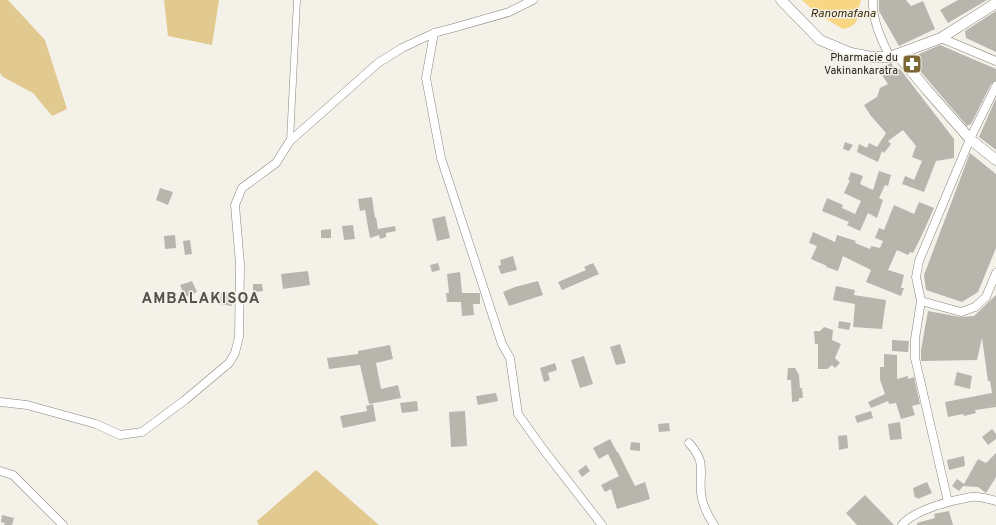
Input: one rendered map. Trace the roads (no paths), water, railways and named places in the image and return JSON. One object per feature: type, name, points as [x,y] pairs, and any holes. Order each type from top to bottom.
[{"type":"street","points":[[290,141],[297,0]]},
{"type":"street","points":[[0,402],[27,405],[96,424],[120,435],[142,432],[185,400],[228,363],[235,353],[239,337],[240,310],[240,264],[235,205],[242,188],[276,163],[290,141],[378,63],[402,48],[434,32],[509,12],[533,0]]},
{"type":"street","points":[[781,0],[820,40],[850,53],[872,57],[893,55],[941,38],[996,3]]},
{"type":"street","points":[[874,0],[873,8],[879,32],[893,55],[927,90],[970,139],[996,160]]},
{"type":"street","points":[[434,32],[426,78],[441,158],[494,322],[502,344],[510,358],[518,414],[602,525]]},
{"type":"street","points":[[941,38],[996,61]]},
{"type":"street","points":[[948,502],[915,358],[916,339],[922,301],[916,278],[919,261],[970,139],[996,86]]},
{"type":"street","points":[[922,301],[961,312],[975,307],[986,297],[996,273]]},
{"type":"street","points":[[689,443],[700,459],[702,467],[701,494],[708,514],[714,525]]},
{"type":"street","points":[[0,471],[13,475],[63,525]]},
{"type":"street","points":[[902,525],[905,521],[928,508],[948,502],[973,497],[996,501]]},
{"type":"water","name":"Ranomafana","points":[[802,0],[861,0],[856,22],[853,25],[843,29],[816,13]]},
{"type":"place","name":"Pharmacie du Vakinankaratra","points":[[912,64]]},
{"type":"district","name":"AMBALAKISOA","points":[[201,299]]}]
